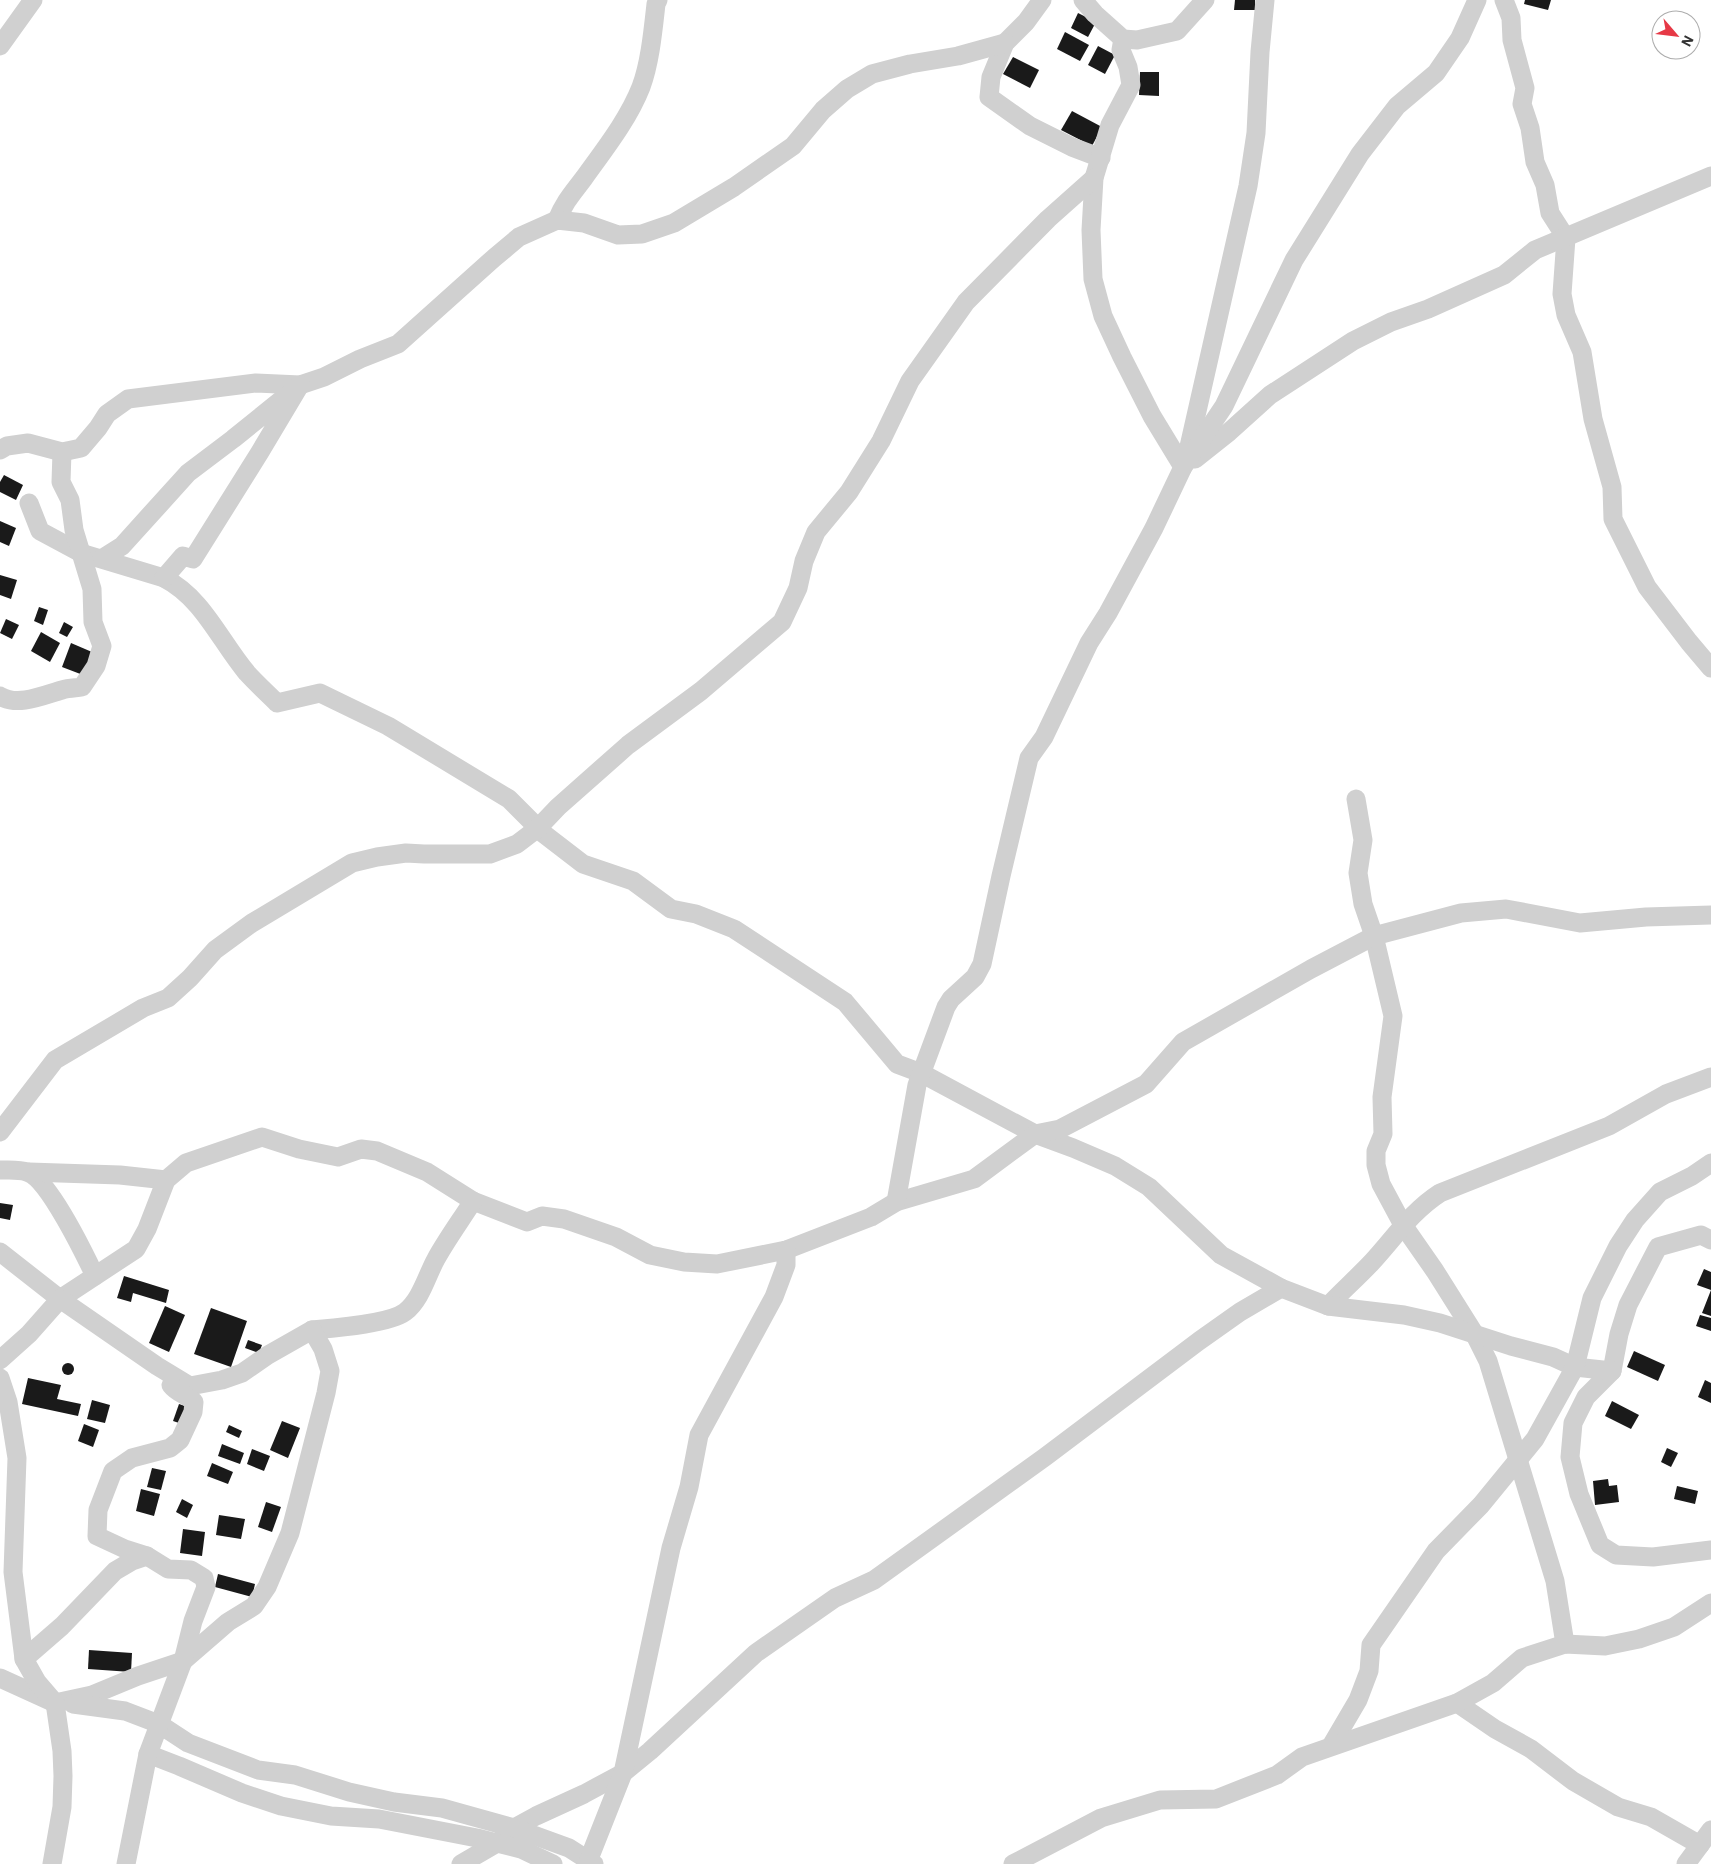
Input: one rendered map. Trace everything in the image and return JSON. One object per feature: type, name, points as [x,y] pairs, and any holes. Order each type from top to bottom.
[{"type":"street","points":[[0,46],[34,0]]},
{"type":"street","points":[[557,220],[566,200],[620,126],[641,87],[651,45],[658,0]]},
{"type":"street","points":[[1042,0],[1026,22],[1006,43],[991,77],[990,97],[1030,126],[1072,147],[1100,158]]},
{"type":"street","points":[[1083,0],[1095,14],[1123,39],[1137,40],[1177,31],[1205,0]]},
{"type":"street","points":[[1184,467],[1195,426],[1248,186],[1256,133],[1264,0]]},
{"type":"street","points":[[896,1202],[912,1113],[922,1072],[946,1007],[951,999],[975,977],[982,964],[1029,758],[1044,737],[1089,643],[1108,613],[1154,528],[1184,467],[1224,406],[1294,260],[1360,154],[1397,106],[1436,73],[1460,38],[1477,0]]},
{"type":"street","points":[[1504,0],[1511,18],[1512,40],[1525,88],[1522,104],[1530,128],[1535,162],[1545,185],[1550,213],[1566,238],[1562,294],[1566,315],[1582,352],[1594,418],[1612,487],[1613,519],[1647,587],[1711,668]]},
{"type":"street","points":[[1123,39],[1121,50],[1128,66],[1131,86],[1110,125],[1094,178],[1091,230],[1093,279],[1103,316],[1152,416],[1184,467]]},
{"type":"street","points":[[0,450],[7,446],[28,443],[62,452],[80,448],[108,414],[128,399],[256,383],[300,384],[324,377],[360,358],[398,344],[519,237],[557,220],[584,223],[618,235],[642,234],[674,223],[734,187],[794,146],[823,110],[848,89],[872,74],[910,64],[958,56],[1006,43]]},
{"type":"street","points":[[1184,467],[1223,437],[1270,395],[1353,341],[1391,322],[1436,305],[1504,275],[1535,250],[1711,176]]},
{"type":"street","points":[[0,1132],[55,1060],[143,1008],[168,998],[190,978],[215,950],[252,923],[344,867],[352,863],[377,857],[406,853],[490,854],[517,844],[538,828],[558,807],[628,745],[701,691],[782,622],[798,588],[804,561],[816,532],[849,492],[881,441],[910,381],[966,302],[1048,219],[1094,178]]},
{"type":"street","points":[[103,558],[122,546],[188,473],[300,384]]},
{"type":"street","points":[[164,578],[183,556],[193,559],[300,384]]},
{"type":"street","points":[[0,696],[4,699],[29,700],[64,689],[82,687],[96,666],[102,646],[93,622],[92,589],[74,530],[70,500],[61,482],[62,452]]},
{"type":"street","points":[[29,503],[40,531],[81,552],[164,578],[176,584],[209,617],[247,672],[277,703],[320,693],[388,726],[509,799],[538,828],[583,864],[632,881],[671,909],[696,914],[734,929],[845,1002],[897,1064],[922,1072],[1035,1134],[1115,1166],[1149,1187],[1221,1255],[1281,1288],[1328,1306],[1404,1315],[1440,1323],[1511,1346],[1553,1357],[1575,1367],[1612,1371]]},
{"type":"street","points":[[1356,799],[1363,840],[1358,874],[1363,904],[1374,936],[1393,1016],[1382,1097],[1383,1134],[1376,1151],[1376,1165],[1381,1184],[1403,1225],[1474,1333],[1488,1361],[1555,1581],[1565,1644]]},
{"type":"street","points":[[0,1360],[29,1334],[60,1299],[136,1249],[166,1180],[186,1163],[262,1137],[300,1149],[338,1157],[361,1149],[377,1152],[427,1172],[473,1201],[527,1222],[542,1216],[564,1219],[616,1237],[650,1255],[684,1262],[717,1264],[786,1250],[871,1217],[896,1202],[974,1179],[1035,1134],[1060,1129],[1146,1084],[1183,1042],[1311,969],[1374,936],[1461,913],[1506,909],[1580,924],[1646,917],[1711,915]]},
{"type":"street","points":[[1328,1306],[1372,1262],[1403,1225],[1426,1202],[1440,1193],[1609,1126],[1666,1094],[1711,1077]]},
{"type":"street","points":[[1331,1746],[1358,1700],[1369,1671],[1371,1645],[1436,1551],[1481,1505],[1535,1438],[1575,1367],[1592,1298],[1618,1246],[1635,1220],[1660,1192],[1692,1176],[1711,1163]]},
{"type":"street","points":[[0,1170],[120,1175],[166,1180]]},
{"type":"street","points":[[29,1172],[47,1190],[56,1203],[96,1276]]},
{"type":"street","points":[[0,1252],[60,1299],[157,1366],[190,1386],[222,1380],[242,1373],[268,1355],[312,1330],[342,1328],[378,1322],[404,1313],[412,1306],[437,1257],[473,1201]]},
{"type":"street","points":[[1711,1240],[1700,1235],[1658,1247],[1628,1305],[1619,1334],[1612,1371],[1586,1397],[1573,1423],[1570,1457],[1579,1494],[1600,1545],[1616,1554],[1653,1557],[1711,1550]]},
{"type":"street","points":[[0,1678],[55,1703],[125,1711],[159,1724],[188,1743],[258,1770],[295,1775],[349,1792],[394,1802],[442,1808],[514,1828],[569,1848],[590,1863],[623,1773],[672,1548],[689,1487],[699,1434],[774,1297],[786,1265],[786,1250]]},
{"type":"street","points":[[461,1864],[498,1843],[514,1828],[623,1773],[650,1751],[756,1653],[835,1598],[874,1580],[1045,1457],[1199,1341],[1240,1312],[1281,1288]]},
{"type":"street","points":[[55,1703],[92,1695],[183,1661],[228,1622],[254,1606],[267,1587],[290,1533],[321,1415],[330,1371],[323,1349],[312,1330]]},
{"type":"street","points":[[126,1864],[148,1754],[183,1661],[193,1621],[206,1587],[204,1578],[191,1570],[168,1569],[147,1556],[125,1549],[97,1536],[98,1510],[113,1471],[132,1458],[170,1448],[180,1440],[193,1412],[194,1402],[174,1388],[157,1366]]},
{"type":"street","points":[[0,1378],[8,1402],[17,1458],[13,1572],[24,1659],[37,1682],[55,1703],[62,1751],[62,1806],[52,1864]]},
{"type":"street","points":[[24,1659],[62,1626],[115,1571],[132,1561],[147,1556]]},
{"type":"street","points":[[1013,1864],[1101,1818],[1160,1800],[1216,1799],[1276,1775],[1302,1757],[1456,1703],[1493,1683],[1522,1658],[1565,1644],[1604,1646],[1639,1639],[1674,1627],[1711,1603]]},
{"type":"street","points":[[1456,1703],[1495,1729],[1532,1749],[1573,1781],[1618,1807],[1651,1817],[1706,1838],[1686,1864]]},
{"type":"street","points":[[148,1754],[242,1793],[281,1806],[331,1816],[379,1819],[498,1843],[521,1849],[553,1864]]},
{"type":"building","points":[[1235,0],[1255,0],[1255,10],[1234,10]]},
{"type":"building","points":[[1525,0],[1551,0],[1548,10],[1524,4]]},
{"type":"building","points":[[1078,13],[1096,22],[1088,37],[1071,28]]},
{"type":"building","points":[[1065,32],[1089,45],[1080,61],[1057,49]]},
{"type":"building","points":[[1098,46],[1115,55],[1105,74],[1088,65]]},
{"type":"building","points":[[1013,57],[1039,70],[1030,88],[1003,74]]},
{"type":"building","points":[[1140,72],[1159,72],[1159,96],[1139,95]]},
{"type":"building","points":[[1072,111],[1102,127],[1092,146],[1061,130]]},
{"type":"building","points":[[4,475],[23,485],[16,500],[0,492],[0,482]]},
{"type":"building","points":[[0,521],[16,528],[9,546],[0,542]]},
{"type":"building","points":[[0,575],[17,580],[11,599],[0,595]]},
{"type":"building","points":[[39,607],[48,610],[43,625],[34,621]]},
{"type":"building","points":[[6,619],[19,625],[12,639],[0,633]]},
{"type":"building","points":[[64,622],[73,627],[67,637],[59,633]]},
{"type":"building","points":[[41,632],[60,643],[50,662],[31,651]]},
{"type":"building","points":[[71,643],[92,652],[83,675],[62,667]]},
{"type":"building","points":[[0,1203],[13,1205],[10,1220],[0,1218]]},
{"type":"building","points":[[1704,1269],[1711,1272],[1711,1290],[1697,1285]]},
{"type":"building","points":[[124,1276],[169,1290],[166,1303],[133,1293],[131,1302],[117,1298]]},
{"type":"building","points":[[1711,1290],[1711,1316],[1702,1313]]},
{"type":"building","points":[[165,1306],[185,1315],[169,1352],[149,1343]]},
{"type":"building","points":[[211,1308],[247,1321],[231,1367],[194,1354]]},
{"type":"building","points":[[1700,1315],[1711,1318],[1711,1331],[1696,1326]]},
{"type":"building","points":[[248,1340],[262,1345],[259,1353],[245,1348]]},
{"type":"building","points":[[1634,1351],[1665,1365],[1658,1381],[1627,1367]]},
{"type":"building","points":[[66,1363],[70,1363],[74,1369],[70,1375],[66,1375],[62,1371],[62,1367]]},
{"type":"building","points":[[28,1378],[61,1385],[57,1399],[81,1404],[78,1416],[22,1404]]},
{"type":"building","points":[[1705,1380],[1711,1383],[1711,1403],[1698,1397]]},
{"type":"building","points":[[92,1400],[110,1405],[105,1423],[87,1419]]},
{"type":"building","points":[[1612,1401],[1639,1415],[1631,1429],[1605,1416]]},
{"type":"building","points":[[179,1404],[188,1407],[182,1424],[173,1421]]},
{"type":"building","points":[[282,1421],[300,1428],[288,1458],[270,1450]]},
{"type":"building","points":[[84,1424],[99,1430],[93,1447],[78,1441]]},
{"type":"building","points":[[229,1425],[242,1431],[239,1438],[226,1432]]},
{"type":"building","points":[[222,1444],[244,1453],[240,1464],[218,1456]]},
{"type":"building","points":[[1667,1448],[1678,1453],[1671,1467],[1661,1462]]},
{"type":"building","points":[[252,1449],[270,1456],[264,1471],[247,1464]]},
{"type":"building","points":[[212,1463],[233,1472],[228,1484],[207,1476]]},
{"type":"building","points":[[152,1468],[166,1471],[161,1490],[147,1487]]},
{"type":"building","points":[[1608,1479],[1609,1486],[1617,1485],[1619,1502],[1595,1505],[1593,1481]]},
{"type":"building","points":[[1677,1486],[1698,1491],[1695,1504],[1674,1499]]},
{"type":"building","points":[[141,1489],[160,1494],[154,1516],[136,1511]]},
{"type":"building","points":[[182,1499],[193,1505],[187,1518],[176,1512]]},
{"type":"building","points":[[266,1502],[281,1507],[272,1532],[258,1527]]},
{"type":"building","points":[[219,1515],[245,1519],[241,1539],[216,1535]]},
{"type":"building","points":[[183,1529],[205,1532],[202,1556],[180,1553]]},
{"type":"building","points":[[218,1574],[255,1584],[252,1597],[215,1587]]},
{"type":"building","points":[[89,1650],[132,1653],[131,1672],[88,1669]]}]
